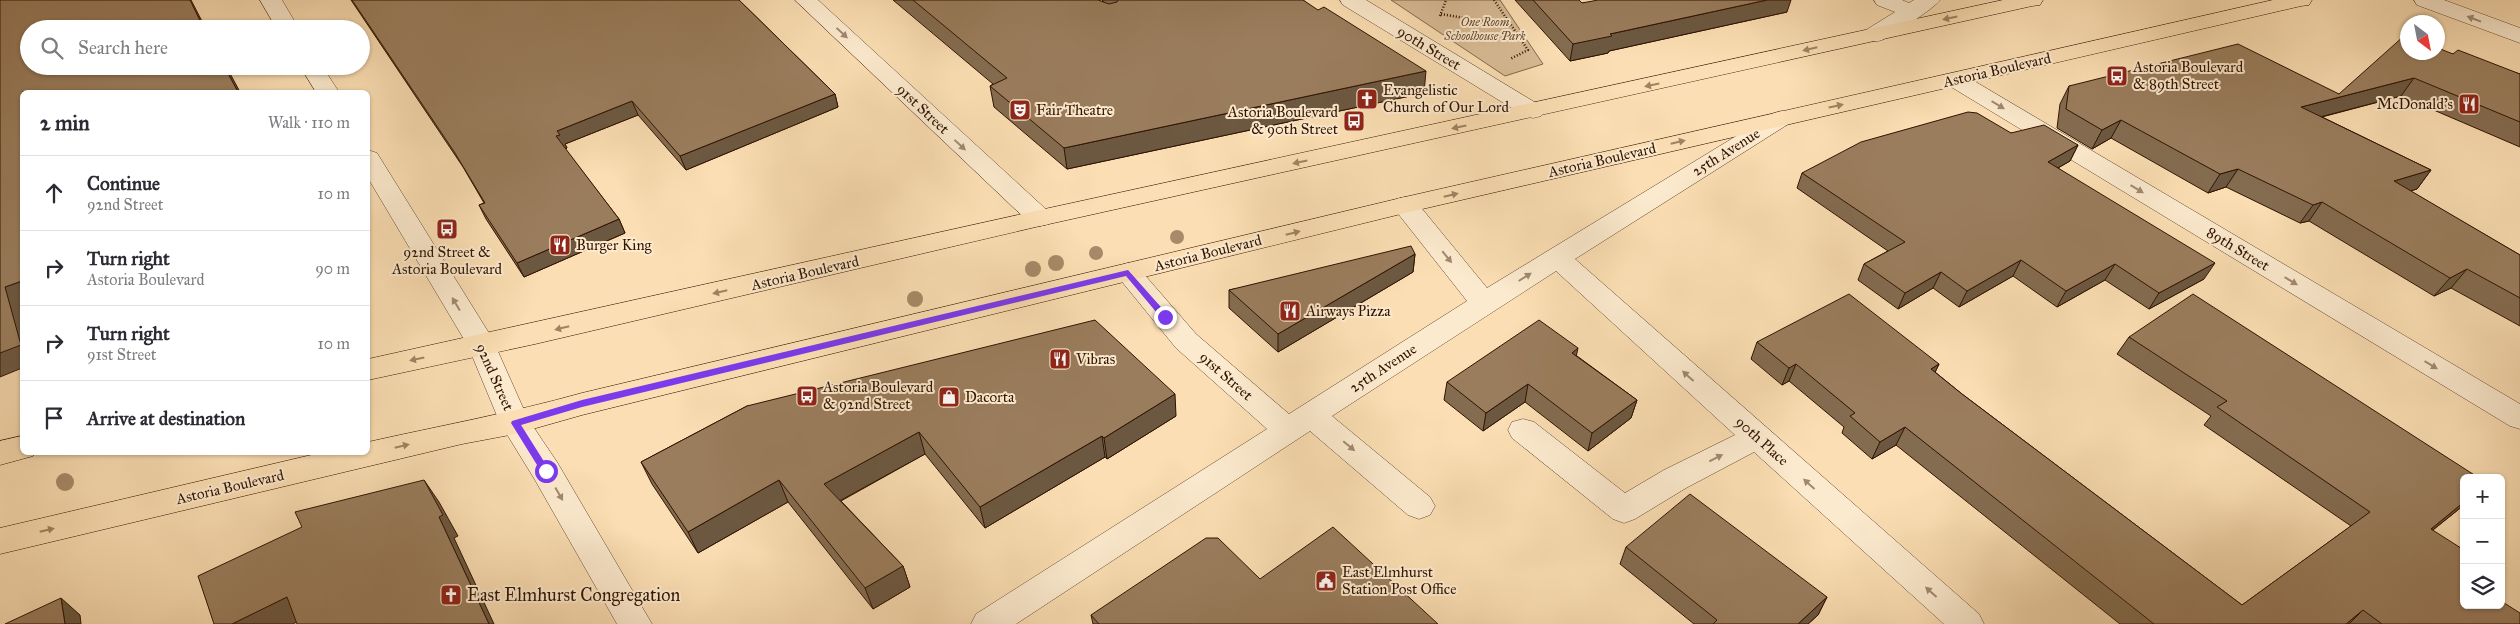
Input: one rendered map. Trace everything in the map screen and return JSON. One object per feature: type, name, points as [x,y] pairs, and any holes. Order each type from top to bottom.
[{"type":"main road","name":"Astoria Boulevard","points":[[370,370],[1040,218],[2032,0]]},
{"type":"main road","name":"Astoria Boulevard","points":[[370,454],[462,432],[515,423],[582,404],[1405,206],[2301,0]]},
{"type":"main road","points":[[0,453],[20,448]]},
{"type":"main road","name":"Astoria Boulevard","points":[[0,541],[365,455]]},
{"type":"street","points":[[270,0],[282,20]]},
{"type":"street","name":"91st Street","points":[[806,0],[1040,218]]},
{"type":"street","name":"90th Street","points":[[1351,0],[1533,111]]},
{"type":"street","points":[[1885,0],[1911,12]]},
{"type":"street","points":[[1874,35],[1930,0]]},
{"type":"street","points":[[2425,0],[2520,36]]},
{"type":"street","points":[[317,75],[326,90]]},
{"type":"street","name":"89th Street","points":[[1956,80],[2520,418]]},
{"type":"street","name":"25th Avenue","points":[[988,624],[1484,303],[1782,118]]},
{"type":"street","name":"92nd Street","points":[[370,161],[482,345],[515,423],[546,471],[635,624]]},
{"type":"street","points":[[1405,206],[1484,303]]},
{"type":"street","name":"90th Place","points":[[1557,257],[1967,624]]},
{"type":"street","name":"91st Street","points":[[1128,272],[1186,341],[1419,506]]},
{"type":"street","points":[[1523,430],[1624,510],[1675,479],[1757,437]]},
{"type":"path","points":[[1494,0],[1528,50],[1504,62]]},
{"type":"path","points":[[1441,14],[1512,26]]},
{"type":"green space","name":"One Room Schoolhouse Park","points":[[1391,0],[1500,0],[1543,64],[1505,76]]},
{"type":"building","points":[[0,0],[190,0],[200,20],[20,20],[20,75],[229,75],[237,90],[20,90],[20,282],[5,287],[20,345],[0,353]]},
{"type":"building","points":[[352,0],[739,0],[835,94],[680,156],[632,101],[557,131],[560,135],[556,136],[619,219],[517,263],[479,205],[485,203],[455,153],[370,27],[370,20],[365,20]]},
{"type":"building","points":[[913,0],[1098,0],[1109,4],[1118,0],[1303,0],[1318,10],[1324,7],[1426,71],[1064,148],[990,86],[1007,78]]},
{"type":"building","points":[[1533,0],[1579,0],[1582,3],[1598,0],[1767,0],[1610,34],[1612,36],[1573,44]]},
{"type":"building","points":[[2400,39],[2400,60],[2445,60],[2445,51],[2453,54],[2458,50],[2520,74],[2520,122],[2414,78],[2301,107],[2431,170],[2394,181],[2520,255],[2520,298],[2467,269],[2450,278],[2322,202],[2313,205],[2238,169],[2220,174],[2121,120],[2102,130],[2066,109],[2069,86],[2238,44],[2339,94]]},
{"type":"building","points":[[1968,112],[1977,113],[2011,133],[2044,125],[2078,145],[2048,162],[2215,263],[2159,293],[2115,264],[2066,291],[2021,260],[1967,291],[1941,272],[1905,293],[1864,264],[1905,242],[1802,173],[1861,142]]},
{"type":"building","points":[[1411,246],[1415,254],[1278,334],[1229,290]]},
{"type":"building","points":[[1849,294],[1939,364],[1931,369],[1962,394],[2242,605],[2370,512],[2217,407],[2227,401],[2129,337],[2193,294],[2473,474],[2460,474],[2460,505],[2431,529],[2460,547],[2460,609],[2505,609],[2505,604],[2520,613],[2520,624],[2382,624],[2363,610],[2346,624],[2154,624],[1905,427],[1880,442],[1850,416],[1855,413],[1796,364],[1789,368],[1757,342]]},
{"type":"building","points":[[1095,320],[1175,394],[1104,438],[1102,436],[980,507],[919,432],[824,484],[903,566],[865,588],[779,480],[688,532],[641,462],[747,406]]},
{"type":"building","points":[[1539,320],[1578,348],[1572,353],[1637,400],[1592,433],[1528,384],[1486,413],[1447,382]]},
{"type":"building","points":[[424,480],[443,515],[439,517],[489,624],[297,624],[287,597],[232,624],[214,624],[198,576],[302,527],[295,512]]},
{"type":"building","points":[[1690,494],[1827,597],[1798,624],[1713,624],[1717,620],[1626,547]]},
{"type":"building","name":"East Elmhurst Station Post Office","points":[[1333,527],[1438,624],[1099,624],[1091,615],[1206,538],[1218,538],[1260,579]]},
{"type":"building","points":[[61,598],[65,624],[5,624]]},
{"type":"place","name":"Astoria Boulevard & 89th Street","points":[[2117,76]]},
{"type":"place","name":"Evangelistic Church of Our Lord","points":[[1367,99]]},
{"type":"place","name":"McDonald's","points":[[2469,104]]},
{"type":"place","name":"Fair Theatre","points":[[1020,110]]},
{"type":"place","name":"Astoria Boulevard & 90th Street","points":[[1354,121]]},
{"type":"place","name":"92nd Street & Astoria Boulevard","points":[[447,229]]},
{"type":"place","name":"Burger King","points":[[560,245]]},
{"type":"place","name":"Airways Pizza","points":[[1290,311]]},
{"type":"place","name":"Vibras","points":[[1060,359]]},
{"type":"place","name":"Astoria Boulevard & 92nd Street","points":[[807,396]]},
{"type":"place","name":"Dacorta","points":[[949,397]]},
{"type":"place","name":"East Elmhurst Station Post Office","points":[[1326,581]]},
{"type":"place","name":"East Elmhurst Congregation","points":[[451,595]]},
{"type":"route","points":[[546,471],[515,423],[582,404],[1128,272],[1165,317]]}]
